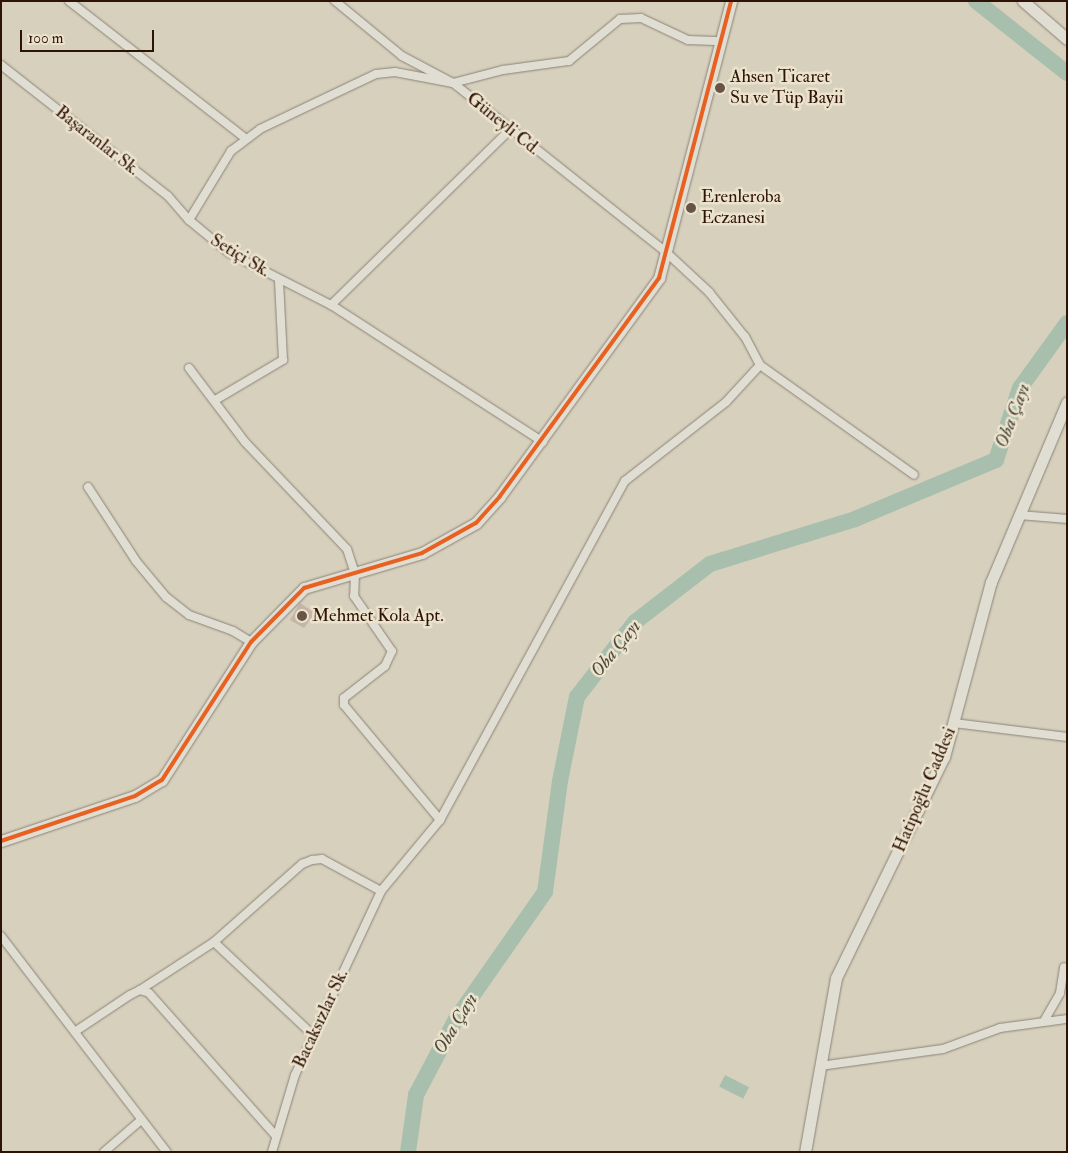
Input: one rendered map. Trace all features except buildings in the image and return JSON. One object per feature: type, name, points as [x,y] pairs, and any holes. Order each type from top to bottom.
[{"type":"street","points":[[69,1],[246,140]]},
{"type":"street","name":"Güneyli Cd.","points":[[335,1],[402,56],[453,83],[512,128],[590,196],[667,253],[709,292],[745,337],[760,365]]},
{"type":"street","points":[[1,841],[135,796],[162,780],[178,762],[251,642],[304,588],[422,553],[476,523],[543,442],[659,278],[731,1]]},
{"type":"street","points":[[1023,1],[1067,39]]},
{"type":"street","points":[[189,220],[231,150],[334,92],[396,72],[453,83],[502,70],[569,61],[620,19],[641,18],[688,40],[722,41]]},
{"type":"street","points":[[396,72],[402,56]]},
{"type":"street","name":"Başaranlar Sk.","points":[[1,65],[168,196],[189,220]]},
{"type":"street","points":[[331,305],[512,128]]},
{"type":"street","name":"Setiçi Sk.","points":[[189,220],[229,253],[331,305],[543,442]]},
{"type":"street","points":[[217,399],[283,360],[279,280]]},
{"type":"street","points":[[760,365],[914,475]]},
{"type":"street","name":"Bacaksızlar Sk.","points":[[272,1152],[276,1136],[313,1035],[381,891],[440,820],[625,481],[726,402],[760,365]]},
{"type":"street","points":[[189,368],[217,399],[245,442],[347,549],[355,573],[354,596],[392,651],[391,659],[344,698],[344,705],[440,820]]},
{"type":"street","name":"Hatipoğlu Caddesi","points":[[805,1152],[836,978],[846,952],[922,807],[954,723],[991,582],[1067,402]]},
{"type":"street","points":[[88,487],[136,561],[166,597],[189,615],[234,631],[251,642]]},
{"type":"street","points":[[1020,515],[1067,519]]},
{"type":"street","points":[[954,723],[1067,737]]},
{"type":"street","points":[[76,1031],[214,942],[302,864],[322,859],[381,891]]},
{"type":"street","points":[[1,936],[76,1031],[141,1120],[167,1152]]},
{"type":"street","points":[[214,942],[313,1035]]},
{"type":"street","points":[[1044,1021],[1060,993],[1064,967]]},
{"type":"street","points":[[140,990],[150,993],[276,1136]]},
{"type":"street","points":[[820,1066],[943,1049],[1000,1028],[1067,1019]]},
{"type":"street","points":[[104,1152],[141,1120]]},
{"type":"shaded area","points":[[725,1075],[749,1087],[743,1099],[719,1087]]},
{"type":"waterway","name":"Oba Çayı","points":[[976,1],[1067,73]]},
{"type":"waterway","name":"Oba Çayı","points":[[408,1152],[416,1095],[456,1019],[545,892],[560,781],[577,697],[635,622],[710,564],[855,519],[996,460],[1020,388],[1067,323]]},
{"type":"transit line","points":[[1,841],[135,796],[162,780],[251,642],[304,588],[422,553],[476,523],[500,496],[659,278],[731,1]]},
{"type":"place","name":"Ahsen Ticaret Su ve Tüp Bayii","points":[[720,88]]},
{"type":"place","name":"Erenleroba Eczanesi","points":[[691,208]]},
{"type":"place","name":"Mehmet Kola Apt.","points":[[302,616]]}]
